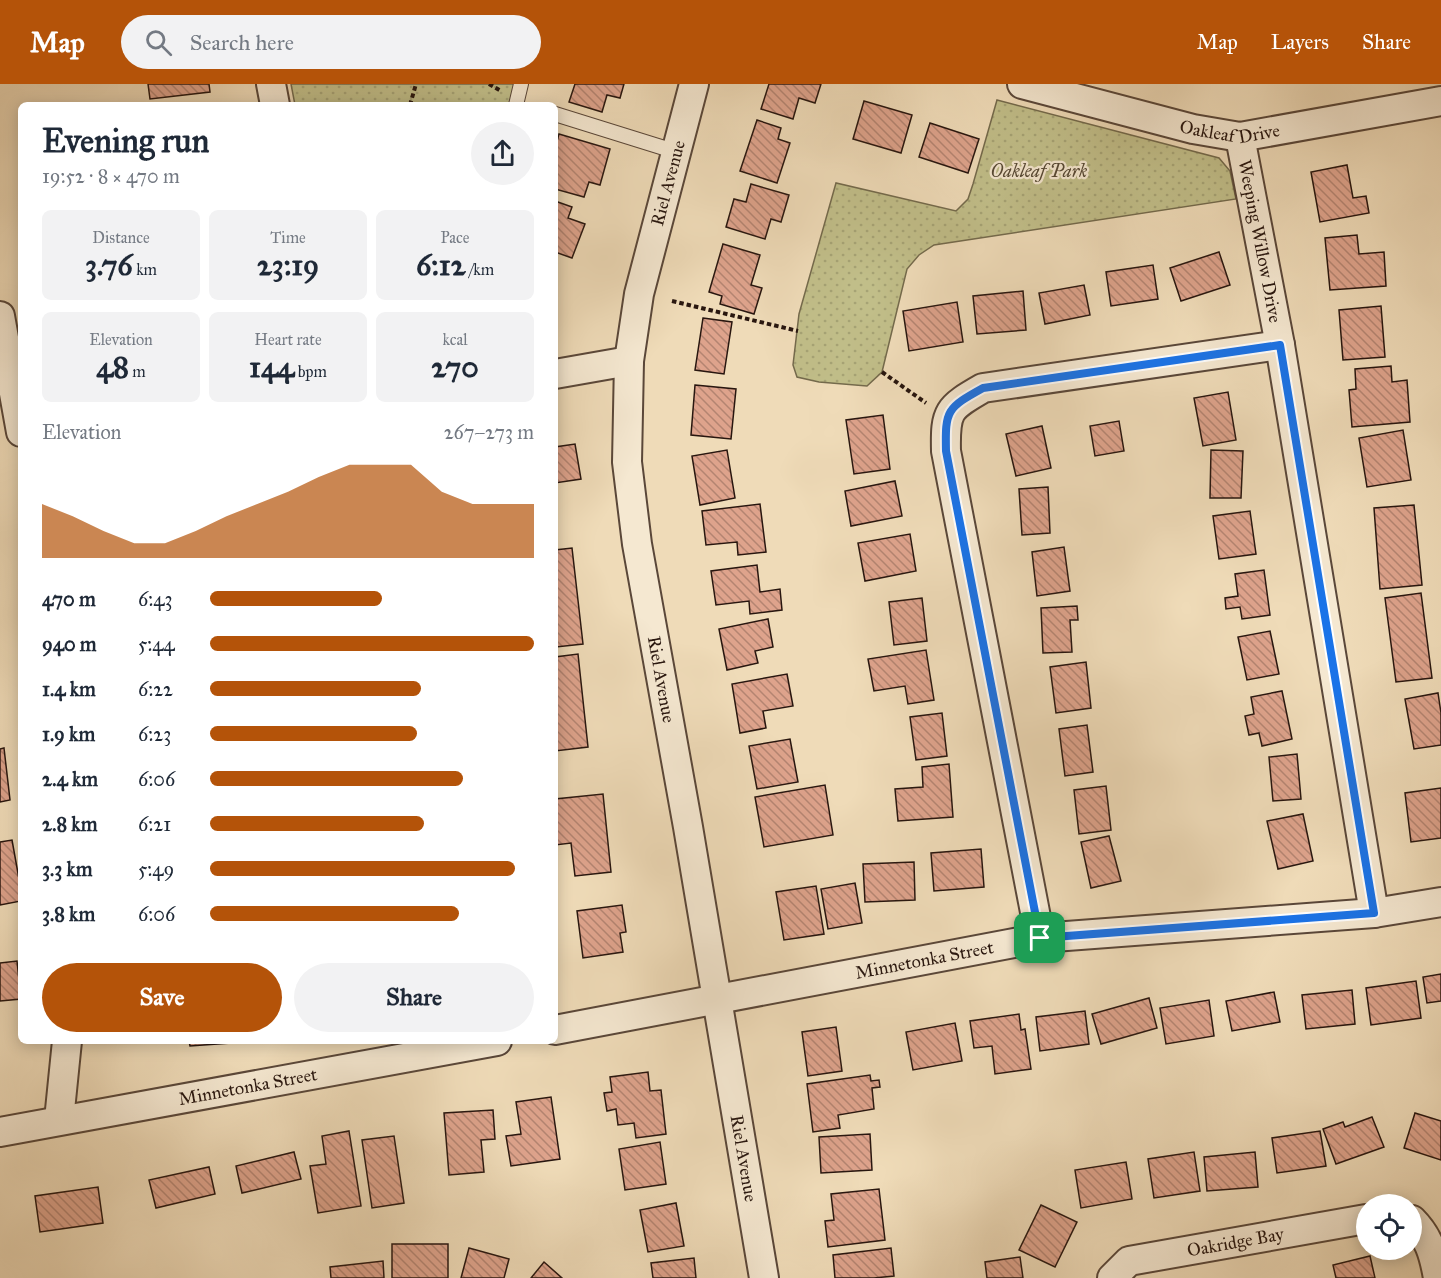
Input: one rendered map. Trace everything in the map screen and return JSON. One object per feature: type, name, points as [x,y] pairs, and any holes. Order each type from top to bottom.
[{"type":"street","points":[[271,84],[274,102]]},
{"type":"street","name":"Riel Avenue","points":[[694,84],[639,294],[628,361],[627,462],[637,544],[688,827],[764,1278]]},
{"type":"street","name":"Oakleaf Drive","points":[[1022,84],[1193,129],[1240,137],[1441,101]]},
{"type":"street","name":"Weeping Willow Drive","points":[[1240,137],[1280,345],[1374,913]]},
{"type":"street","points":[[0,316],[18,415]]},
{"type":"street","points":[[1040,938],[946,451],[947,417],[959,401],[983,388],[1280,345]]},
{"type":"street","points":[[558,373],[628,361]]},
{"type":"street","name":"Minnetonka Street","points":[[558,1029],[1040,938],[1374,913],[1441,902]]},
{"type":"street","points":[[59,1120],[67,1044]]},
{"type":"street","name":"Minnetonka Street","points":[[0,1132],[480,1044]]},
{"type":"street","name":"Oakridge Bay","points":[[1112,1278],[1129,1261],[1356,1221]]},
{"type":"street","points":[[1422,1232],[1434,1251],[1438,1278]]},
{"type":"lane","points":[[519,102],[521,84]]},
{"type":"lane","points":[[558,115],[677,152]]},
{"type":"path","points":[[411,102],[416,84]]},
{"type":"path","points":[[672,301],[798,331]]},
{"type":"path","points":[[882,372],[947,417]]},
{"type":"green space","points":[[291,84],[517,84],[512,102],[294,102]]},
{"type":"green space","name":"Oakleaf Park","points":[[997,100],[1219,158],[1230,171],[1236,199],[934,245],[919,255],[907,269],[882,372],[867,386],[819,382],[797,377],[793,365],[799,314],[836,183],[956,211],[968,199]]},
{"type":"building","points":[[148,84],[209,84],[210,92],[150,99]]},
{"type":"building","points":[[575,84],[624,84],[620,98],[607,95],[602,112],[569,102]]},
{"type":"building","points":[[769,84],[821,84],[815,103],[799,98],[793,119],[761,109]]},
{"type":"building","points":[[864,101],[912,115],[901,153],[853,139]]},
{"type":"building","points":[[757,120],[781,128],[778,139],[790,143],[777,183],[740,171]]},
{"type":"building","points":[[930,123],[979,139],[968,173],[919,157]]},
{"type":"building","points":[[559,134],[610,149],[600,185],[589,182],[584,197],[558,190]]},
{"type":"building","points":[[1347,165],[1353,198],[1366,196],[1369,213],[1320,222],[1311,172]]},
{"type":"building","points":[[751,184],[789,195],[781,222],[771,219],[765,239],[726,227],[734,199],[746,202]]},
{"type":"building","points":[[558,202],[572,207],[568,218],[585,224],[572,258],[558,253]]},
{"type":"building","points":[[1357,235],[1359,254],[1384,252],[1386,286],[1330,290],[1325,238]]},
{"type":"building","points":[[723,244],[760,255],[751,285],[762,288],[754,314],[720,304],[722,296],[709,292]]},
{"type":"building","points":[[1219,252],[1230,285],[1181,301],[1170,268]]},
{"type":"building","points":[[1153,265],[1158,299],[1111,306],[1106,272]]},
{"type":"building","points":[[1084,285],[1090,315],[1045,324],[1039,293]]},
{"type":"building","points":[[1023,291],[1026,330],[977,334],[973,296]]},
{"type":"building","points":[[957,302],[963,342],[909,351],[903,311]]},
{"type":"building","points":[[1381,306],[1385,357],[1343,360],[1339,310]]},
{"type":"building","points":[[703,318],[732,322],[724,374],[695,370]]},
{"type":"building","points":[[1391,366],[1392,382],[1407,380],[1410,422],[1352,427],[1349,390],[1356,389],[1355,369]]},
{"type":"building","points":[[695,385],[736,389],[731,439],[691,435]]},
{"type":"building","points":[[1228,392],[1236,440],[1203,446],[1194,398]]},
{"type":"building","points":[[883,415],[890,469],[854,474],[846,420]]},
{"type":"building","points":[[1119,421],[1124,451],[1095,456],[1090,426]]},
{"type":"building","points":[[1042,426],[1051,468],[1016,476],[1006,434]]},
{"type":"building","points":[[1403,430],[1411,480],[1367,487],[1359,438]]},
{"type":"building","points":[[575,444],[581,479],[558,483],[558,447]]},
{"type":"building","points":[[727,450],[735,498],[700,505],[692,456]]},
{"type":"building","points":[[1211,450],[1243,451],[1241,498],[1210,498]]},
{"type":"building","points":[[895,481],[902,516],[851,526],[845,491]]},
{"type":"building","points":[[1048,487],[1050,533],[1022,535],[1019,489]]},
{"type":"building","points":[[760,504],[766,552],[738,555],[737,542],[706,545],[702,511]]},
{"type":"building","points":[[1414,505],[1422,585],[1380,589],[1374,508]]},
{"type":"building","points":[[1250,511],[1256,554],[1219,559],[1213,516]]},
{"type":"building","points":[[910,534],[916,571],[865,581],[858,543]]},
{"type":"building","points":[[1064,547],[1070,591],[1037,596],[1032,552]]},
{"type":"building","points":[[572,548],[583,644],[558,647],[558,550]]},
{"type":"building","points":[[757,565],[760,592],[780,589],[782,610],[750,614],[749,601],[716,605],[711,571]]},
{"type":"building","points":[[1264,570],[1270,615],[1242,619],[1240,607],[1226,609],[1225,598],[1238,596],[1235,574]]},
{"type":"building","points":[[1421,593],[1432,678],[1396,682],[1385,598]]},
{"type":"building","points":[[922,598],[927,641],[894,645],[889,602]]},
{"type":"building","points":[[1077,606],[1078,620],[1070,620],[1072,652],[1043,653],[1041,608]]},
{"type":"building","points":[[768,619],[773,647],[755,651],[758,663],[727,670],[719,629]]},
{"type":"building","points":[[1270,631],[1279,674],[1247,680],[1238,637]]},
{"type":"building","points":[[926,650],[934,700],[908,704],[905,686],[874,691],[868,659]]},
{"type":"building","points":[[578,654],[588,747],[558,751],[558,657]]},
{"type":"building","points":[[1086,662],[1091,708],[1056,713],[1050,667]]},
{"type":"building","points":[[787,674],[793,706],[763,711],[766,728],[740,733],[732,684]]},
{"type":"building","points":[[1282,691],[1292,739],[1262,746],[1259,733],[1249,735],[1245,716],[1254,714],[1251,697]]},
{"type":"building","points":[[1438,693],[1441,713],[1441,745],[1414,749],[1405,699]]},
{"type":"building","points":[[942,713],[947,756],[916,760],[910,717]]},
{"type":"building","points":[[1087,725],[1093,772],[1065,776],[1059,729]]},
{"type":"building","points":[[790,739],[798,782],[757,789],[749,746]]},
{"type":"building","points":[[4,748],[10,800],[0,802],[0,749]]},
{"type":"building","points":[[1297,754],[1301,799],[1273,801],[1269,757]]},
{"type":"building","points":[[949,764],[953,817],[898,821],[895,789],[923,787],[922,767]]},
{"type":"building","points":[[825,785],[833,835],[764,847],[755,797]]},
{"type":"building","points":[[1106,786],[1111,830],[1079,834],[1074,790]]},
{"type":"building","points":[[1441,788],[1441,838],[1411,842],[1405,793]]},
{"type":"building","points":[[603,794],[611,872],[575,876],[571,843],[558,845],[558,799]]},
{"type":"building","points":[[1303,814],[1313,861],[1278,869],[1267,821]]},
{"type":"building","points":[[1109,836],[1121,881],[1091,888],[1081,842]]},
{"type":"building","points":[[12,840],[18,873],[18,902],[0,905],[0,842]]},
{"type":"building","points":[[981,849],[984,887],[934,891],[931,853]]},
{"type":"building","points":[[914,862],[915,900],[865,902],[863,864]]},
{"type":"building","points":[[855,883],[862,923],[828,929],[821,889]]},
{"type":"building","points":[[816,886],[824,934],[784,940],[776,892]]},
{"type":"building","points":[[622,905],[626,932],[620,933],[623,952],[583,958],[577,911]]},
{"type":"building","points":[[17,961],[18,999],[0,1001],[0,963]]},
{"type":"building","points":[[1441,974],[1441,1001],[1427,1003],[1423,977]]},
{"type":"building","points":[[1416,981],[1421,1018],[1371,1025],[1366,988]]},
{"type":"building","points":[[1352,990],[1355,1024],[1306,1029],[1302,995]]},
{"type":"building","points":[[1274,992],[1280,1022],[1232,1031],[1226,1001]]},
{"type":"building","points":[[1149,998],[1157,1028],[1101,1044],[1092,1014]]},
{"type":"building","points":[[1209,1000],[1214,1036],[1166,1044],[1160,1008]]},
{"type":"building","points":[[1085,1011],[1089,1044],[1040,1051],[1036,1017]]},
{"type":"building","points":[[1019,1014],[1021,1030],[1025,1029],[1031,1069],[995,1074],[992,1046],[974,1048],[970,1021]]},
{"type":"building","points":[[955,1023],[962,1061],[913,1070],[906,1032]]},
{"type":"building","points":[[836,1027],[842,1071],[808,1076],[802,1032]]},
{"type":"building","points":[[190,1044],[217,1044],[190,1046]]},
{"type":"building","points":[[648,1072],[650,1091],[661,1090],[666,1134],[636,1138],[634,1123],[618,1125],[616,1109],[607,1111],[604,1093],[612,1092],[610,1077]]},
{"type":"building","points":[[870,1075],[871,1081],[879,1080],[880,1087],[872,1088],[874,1109],[838,1115],[840,1128],[813,1132],[807,1084]]},
{"type":"building","points":[[551,1097],[560,1159],[511,1166],[506,1136],[521,1134],[516,1102]]},
{"type":"building","points":[[493,1110],[495,1139],[481,1140],[484,1172],[449,1175],[444,1113]]},
{"type":"building","points":[[1415,1113],[1441,1121],[1441,1160],[1404,1148]]},
{"type":"building","points":[[1372,1117],[1384,1147],[1336,1164],[1323,1129],[1343,1122],[1345,1127]]},
{"type":"building","points":[[349,1131],[361,1206],[318,1213],[310,1166],[326,1164],[322,1136]]},
{"type":"building","points":[[1320,1131],[1326,1166],[1277,1173],[1272,1138]]},
{"type":"building","points":[[870,1134],[872,1170],[821,1173],[819,1137]]},
{"type":"building","points":[[394,1136],[404,1203],[372,1208],[362,1140]]},
{"type":"building","points":[[660,1142],[666,1184],[625,1190],[619,1149]]},
{"type":"building","points":[[294,1152],[301,1179],[242,1193],[236,1166]]},
{"type":"building","points":[[1194,1152],[1200,1191],[1154,1198],[1148,1159]]},
{"type":"building","points":[[1255,1152],[1258,1187],[1207,1191],[1204,1157]]},
{"type":"building","points":[[1126,1162],[1132,1199],[1081,1208],[1075,1170]]},
{"type":"building","points":[[209,1167],[215,1194],[156,1208],[149,1180]]},
{"type":"building","points":[[98,1187],[103,1223],[40,1232],[35,1196]]},
{"type":"building","points":[[879,1189],[885,1240],[828,1247],[825,1221],[834,1220],[831,1194]]},
{"type":"building","points":[[676,1203],[684,1246],[648,1252],[640,1210]]},
{"type":"building","points":[[1041,1205],[1077,1222],[1055,1267],[1019,1250]]},
{"type":"building","points":[[392,1244],[448,1244],[448,1278],[392,1278]]},
{"type":"building","points":[[469,1248],[509,1259],[504,1278],[461,1278]]},
{"type":"building","points":[[891,1248],[894,1276],[835,1278],[833,1255]]},
{"type":"building","points":[[1020,1257],[1023,1278],[987,1278],[985,1262]]},
{"type":"building","points":[[694,1258],[696,1278],[653,1278],[651,1263]]},
{"type":"building","points":[[1356,1259],[1371,1260],[1375,1278],[1336,1278],[1333,1265]]},
{"type":"building","points":[[383,1261],[384,1278],[331,1278],[330,1267]]},
{"type":"building","points":[[544,1262],[562,1278],[531,1278]]},
{"type":"route","points":[[1280,345],[1374,913],[1040,938],[946,451],[947,417],[959,401],[983,388],[1280,345]]}]
